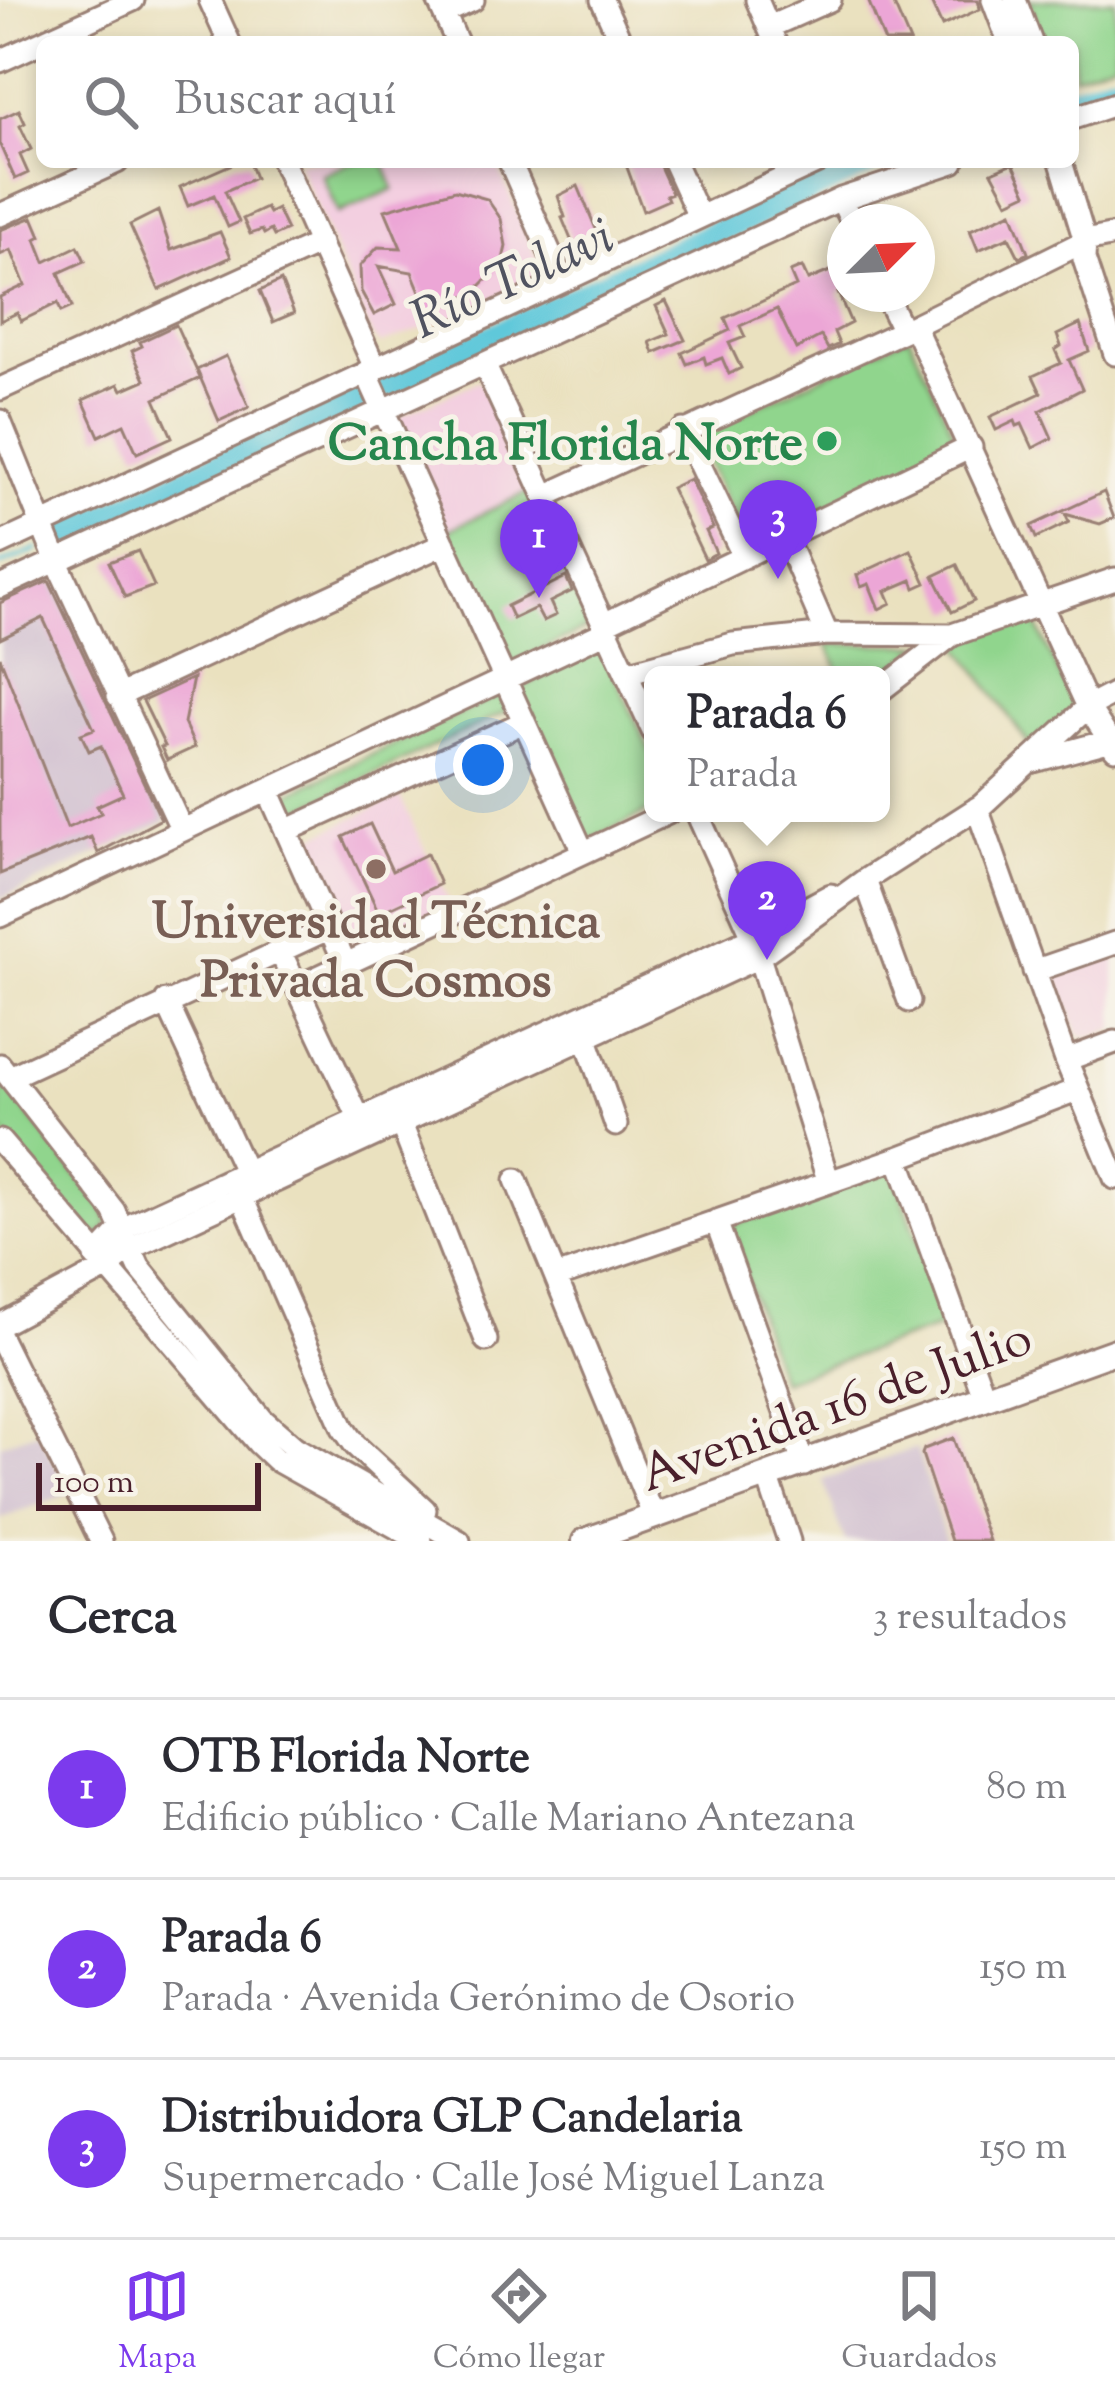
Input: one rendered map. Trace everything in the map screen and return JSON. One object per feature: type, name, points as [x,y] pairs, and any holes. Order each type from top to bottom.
[{"type":"main road","name":"Avenida 16 de Julio","points":[[585,1541],[1115,1351]]},
{"type":"street","points":[[56,36],[133,0]]},
{"type":"street","points":[[210,0],[226,36]]},
{"type":"street","points":[[454,36],[441,6],[473,0]]},
{"type":"street","points":[[602,0],[618,36]]},
{"type":"street","points":[[757,0],[772,34],[830,0]]},
{"type":"street","points":[[993,0],[1007,36]]},
{"type":"street","points":[[1015,0],[1029,36]]},
{"type":"street","points":[[0,62],[36,45]]},
{"type":"street","points":[[1079,116],[1115,104]]},
{"type":"street","points":[[0,215],[104,168]]},
{"type":"street","points":[[286,168],[384,410],[583,852]]},
{"type":"street","points":[[513,168],[562,280]]},
{"type":"street","points":[[677,168],[698,217]]},
{"type":"street","points":[[0,544],[805,168]]},
{"type":"street","points":[[0,587],[841,199],[935,168]]},
{"type":"street","points":[[1063,168],[1085,241],[1084,260],[1115,355]]},
{"type":"street","points":[[841,199],[843,204]]},
{"type":"street","points":[[544,496],[908,329],[1085,241],[1115,235]]},
{"type":"street","points":[[0,388],[320,243]]},
{"type":"street","points":[[897,312],[971,447],[1088,707],[1114,743],[1030,762]]},
{"type":"street","points":[[484,364],[644,712]]},
{"type":"street","points":[[0,422],[57,562],[182,830]]},
{"type":"street","points":[[683,430],[743,556]]},
{"type":"street","points":[[0,916],[505,679],[743,556],[971,447]]},
{"type":"street","points":[[784,537],[827,634]]},
{"type":"street","points":[[118,695],[444,544]]},
{"type":"street","points":[[890,683],[952,635],[1115,579]]},
{"type":"street","points":[[652,666],[733,644],[827,634],[952,635]]},
{"type":"street","points":[[626,673],[644,668]]},
{"type":"street","points":[[380,1118],[585,1036],[755,947],[977,808],[1088,707],[1115,693]]},
{"type":"street","points":[[286,831],[524,722]]},
{"type":"street","points":[[268,790],[346,964]]},
{"type":"street","points":[[977,808],[1066,1060],[1115,1178]]},
{"type":"street","points":[[297,987],[648,822]]},
{"type":"street","points":[[701,822],[755,947],[828,1180]]},
{"type":"street","points":[[865,880],[910,1000]]},
{"type":"street","points":[[330,928],[5,1070],[114,1211],[139,1268],[280,1437],[454,1539]]},
{"type":"street","points":[[1034,971],[1115,943]]},
{"type":"street","points":[[0,1325],[101,1263],[126,1238],[755,947]]},
{"type":"street","points":[[279,949],[297,987],[380,1118],[486,1340]]},
{"type":"street","points":[[166,1001],[344,1428],[355,1445],[454,1539]]},
{"type":"street","points":[[585,1036],[616,1125]]},
{"type":"street","points":[[1066,1060],[1115,1042]]},
{"type":"street","points":[[556,1277],[1078,1090]]},
{"type":"street","points":[[0,1141],[239,1425],[276,1460],[421,1541]]},
{"type":"street","points":[[898,1158],[985,1399]]},
{"type":"street","points":[[516,1180],[654,1517]]},
{"type":"street","points":[[716,1221],[804,1465]]},
{"type":"street","points":[[0,1336],[101,1541]]},
{"type":"street","points":[[768,1478],[789,1541]]},
{"type":"shaded area","points":[[300,168],[499,168],[542,271],[457,316],[381,344],[372,336]]},
{"type":"shaded area","points":[[479,381],[532,490],[445,532],[397,426],[401,416]]},
{"type":"shaded area","points":[[49,581],[60,586],[167,816],[165,822],[0,899],[0,603]]},
{"type":"shaded area","name":"Universidad Técnica Privada Cosmos","points":[[400,796],[451,907],[356,951],[305,841]]},
{"type":"shaded area","points":[[1115,955],[1115,1029],[1089,1038],[1079,1035],[1057,977]]},
{"type":"shaded area","points":[[38,1431],[70,1493],[0,1519],[0,1444]]},
{"type":"shaded area","points":[[916,1448],[946,1541],[845,1541],[823,1480]]},
{"type":"green space","points":[[1029,0],[1115,0],[1115,60],[1079,73],[1079,36],[1042,36]]},
{"type":"green space","points":[[338,168],[385,168],[394,189],[338,213],[322,175]]},
{"type":"green space","name":"Cancha Florida Norte","points":[[909,336],[960,447],[746,545],[695,435]]},
{"type":"green space","points":[[532,490],[596,624],[507,666],[445,532]]},
{"type":"green space","points":[[1031,613],[1076,710],[1031,747],[957,643]]},
{"type":"green space","points":[[827,644],[922,645],[890,671],[890,666],[837,666]]},
{"type":"green space","points":[[600,645],[644,738],[644,813],[586,842],[517,690]]},
{"type":"green space","points":[[501,694],[508,711],[294,812],[286,806],[286,795]]},
{"type":"green space","points":[[0,1079],[104,1210],[108,1223],[103,1233],[93,1236],[81,1229],[0,1129]]},
{"type":"green space","points":[[892,1169],[949,1324],[781,1381],[731,1234],[732,1225]]},
{"type":"building","points":[[868,0],[892,0],[907,36],[883,36]]},
{"type":"building","points":[[930,0],[978,0],[980,9],[942,26]]},
{"type":"building","points":[[19,110],[25,123],[20,126],[31,149],[20,155],[28,173],[15,179],[0,145],[0,119]]},
{"type":"building","points":[[223,168],[251,168],[255,178],[225,191],[239,222],[228,227],[214,195],[188,206],[180,187]]},
{"type":"building","points":[[627,168],[661,168],[672,193],[666,195],[668,200],[643,211]]},
{"type":"building","points":[[1015,168],[1027,193],[1008,202],[992,172]]},
{"type":"building","points":[[578,186],[603,246],[577,254],[558,196]]},
{"type":"building","points":[[455,190],[487,199],[501,219],[506,246],[502,264],[475,291],[429,313],[412,272],[378,266],[396,304],[374,315],[361,291],[360,266],[378,247],[401,248],[385,210]]},
{"type":"building","points":[[266,208],[269,213],[277,209],[287,230],[274,236],[271,230],[250,234],[243,219]]},
{"type":"building","points":[[158,211],[171,250],[220,232],[231,257],[159,290],[130,225]]},
{"type":"building","points":[[1012,212],[1028,253],[1019,257],[1009,237],[978,250],[970,230]]},
{"type":"building","points":[[33,217],[45,262],[78,246],[85,261],[59,273],[72,307],[61,312],[58,303],[21,321],[17,313],[0,321],[0,297],[25,285],[11,250],[0,255],[0,230]]},
{"type":"building","points":[[802,267],[808,280],[827,272],[827,312],[846,312],[851,323],[834,332],[839,344],[828,349],[821,336],[796,349],[777,309],[740,326],[745,337],[729,343],[741,368],[729,374],[722,358],[706,364],[704,357],[687,364],[682,353],[730,330],[725,318],[796,286],[790,272]]},
{"type":"building","points":[[281,281],[294,313],[273,322],[260,291]]},
{"type":"building","points":[[666,301],[685,340],[654,353],[650,342],[669,334],[656,306]]},
{"type":"building","points":[[1080,324],[1089,351],[1069,360],[1082,389],[1040,411],[1052,438],[1033,448],[1022,424],[1017,426],[1015,421],[996,430],[990,417],[1041,393],[1033,376],[1061,363],[1055,350],[1061,346],[1057,335]]},
{"type":"building","points":[[176,325],[200,378],[155,399],[172,437],[137,453],[124,424],[99,436],[83,400],[119,384],[122,390],[145,380],[132,351],[142,346],[140,342]]},
{"type":"building","points":[[226,356],[249,407],[219,421],[197,370]]},
{"type":"building","points":[[690,479],[713,528],[706,531],[716,553],[705,559],[671,488]]},
{"type":"building","points":[[1104,492],[1114,518],[1100,524],[1065,514],[1069,522],[1036,538],[1031,526]]},
{"type":"building","points":[[911,550],[926,583],[915,588],[912,580],[886,591],[891,603],[879,609],[869,584],[861,587],[857,575]]},
{"type":"building","points":[[138,551],[154,586],[125,597],[109,562]]},
{"type":"building","points":[[957,565],[974,601],[952,612],[934,576]]},
{"type":"building","points":[[566,577],[572,591],[550,602],[556,615],[543,621],[536,608],[513,619],[507,606]]},
{"type":"building","points":[[49,581],[161,819],[98,853],[91,837],[0,874],[0,657],[67,828],[101,813],[97,806],[123,794],[101,746],[89,751],[81,734],[94,729],[43,618],[0,639],[0,603]]},
{"type":"building","points":[[193,678],[184,723],[195,747],[167,760],[143,701]]},
{"type":"building","name":"Universidad Técnica Privada Cosmos","points":[[370,824],[392,871],[427,854],[440,884],[379,913],[343,837]]},
{"type":"building","points":[[953,1438],[989,1541],[951,1541],[922,1454]]},
{"type":"waterway","name":"Río Tolavi","points":[[1079,97],[1115,85]]},
{"type":"waterway","name":"Río Tolavi","points":[[390,385],[855,168]]},
{"type":"waterway","name":"Río Tolavi","points":[[60,538],[355,401]]},
{"type":"waterway","name":"Río Tolavi","points":[[0,565],[37,549]]},
{"type":"place","name":"Cancha Florida Norte","points":[[827,441]]},
{"type":"place","name":"Distribuidora GLP Candelaria","points":[[778,579]]},
{"type":"place","name":"OTB Florida Norte","points":[[539,598]]},
{"type":"place","name":"Universidad Técnica Privada Cosmos","points":[[376,869]]},
{"type":"place","name":"Parada 6","points":[[767,960]]}]
